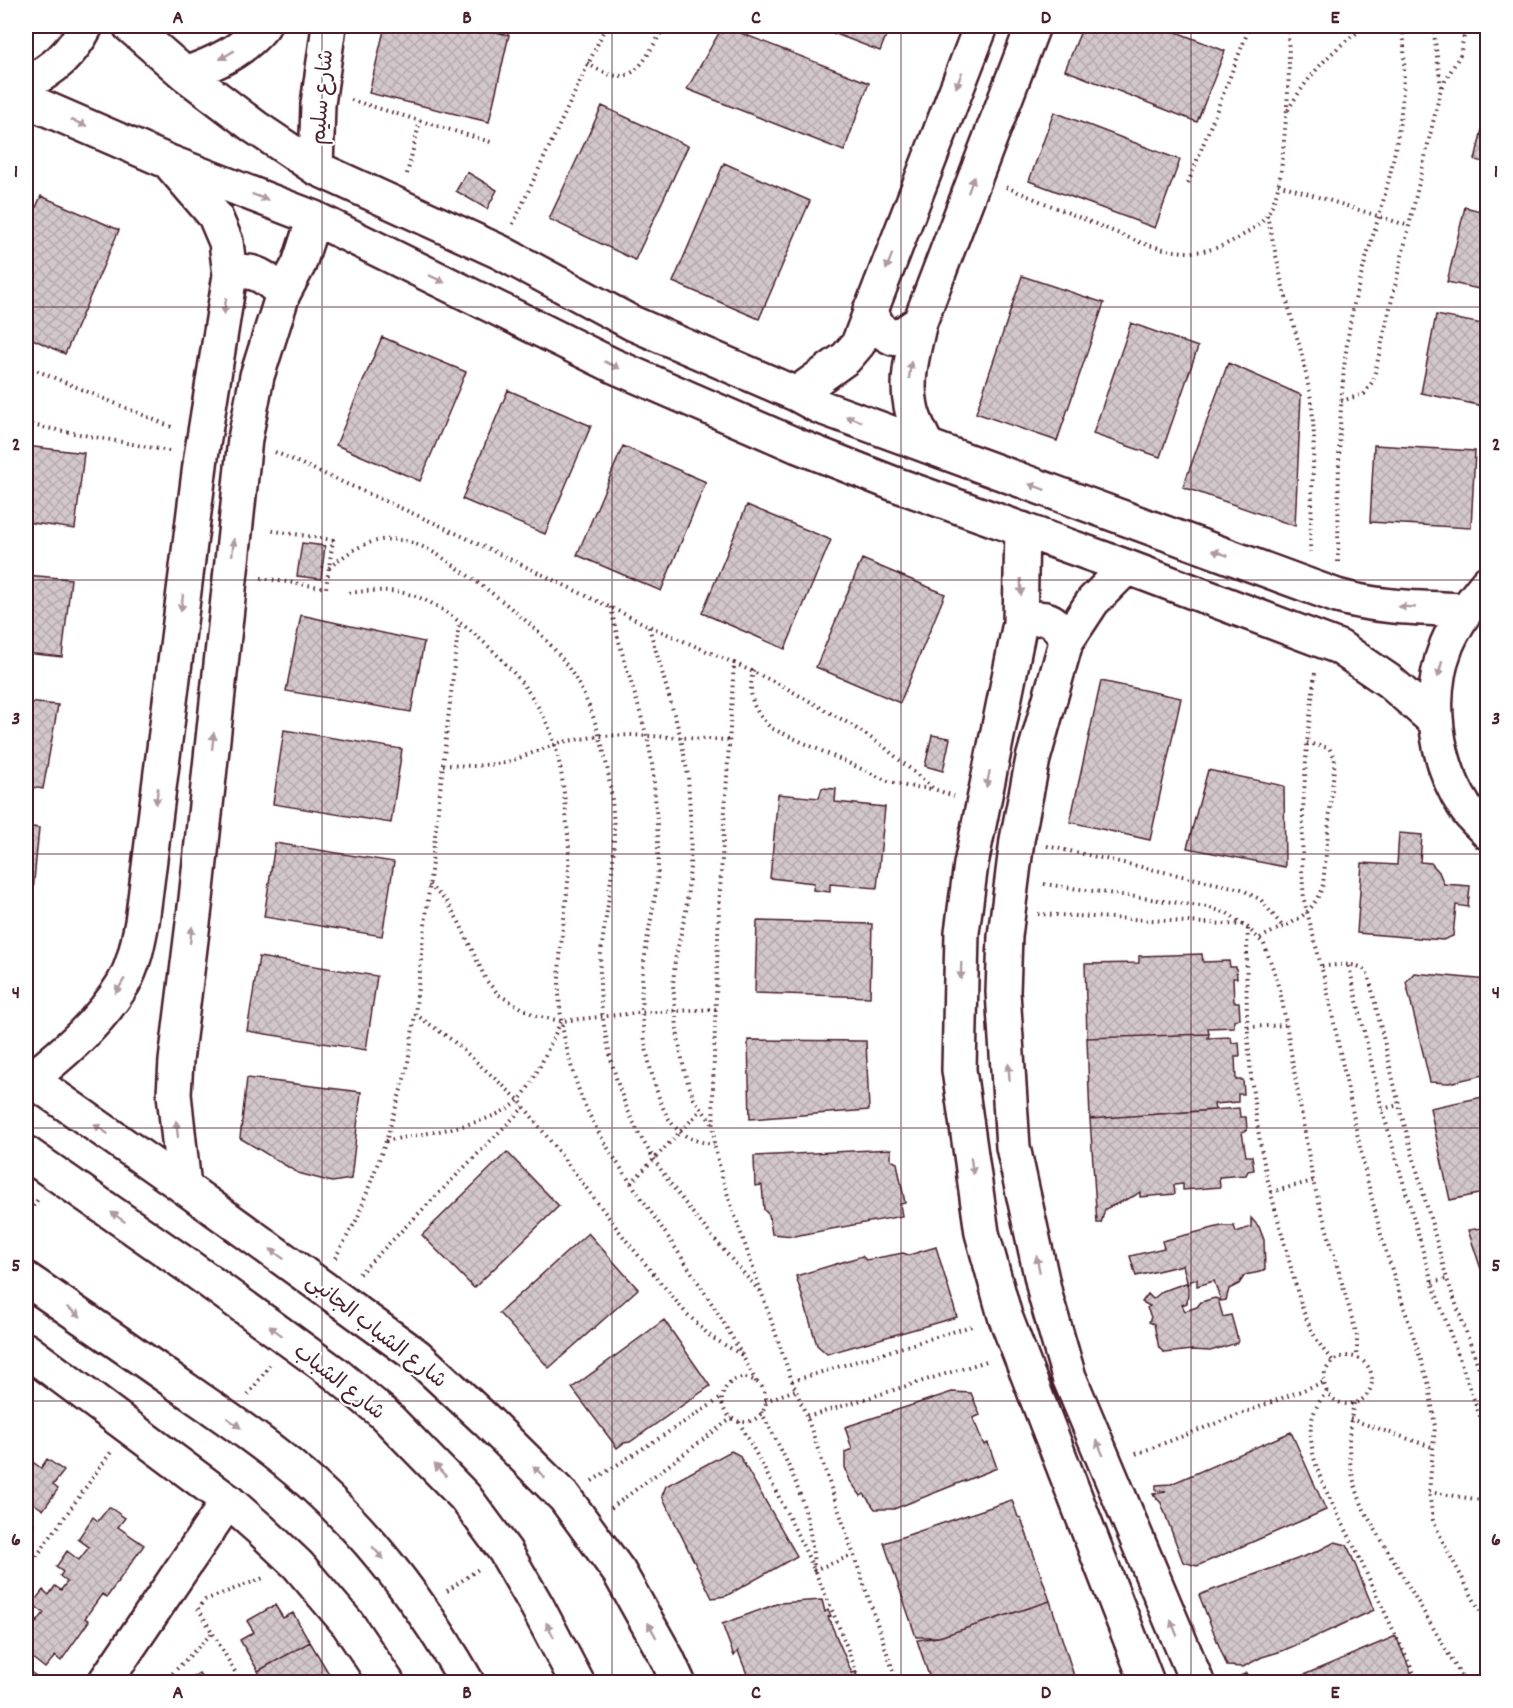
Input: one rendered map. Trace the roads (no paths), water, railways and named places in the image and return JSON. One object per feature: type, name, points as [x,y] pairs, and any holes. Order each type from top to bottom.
[{"type":"street","points":[[26,83],[50,70],[68,56],[86,26]]},
{"type":"street","points":[[130,26],[185,74],[255,127],[316,168],[500,252],[632,323],[796,394],[818,406],[1323,591],[1356,601],[1393,607],[1465,610]]},
{"type":"street","points":[[185,74],[212,65],[235,51],[263,26]]},
{"type":"street","name":"شارع سليم","points":[[316,168],[321,72],[329,26]]},
{"type":"street","points":[[796,394],[846,358],[858,345],[981,26]]},
{"type":"street","points":[[927,446],[911,409],[909,394],[909,371],[920,322],[1033,26]]},
{"type":"street","points":[[26,100],[169,162],[314,218],[614,366],[706,407],[892,483],[1127,567],[1329,643],[1389,681],[1436,722]]},
{"type":"street","points":[[28,1078],[77,1040],[123,983],[136,952],[142,922],[202,448],[230,275],[225,242],[215,216],[169,162]]},
{"type":"street","points":[[184,1187],[174,1094],[245,439],[257,376],[284,294],[298,264],[314,218]]},
{"type":"street","points":[[230,275],[239,271],[252,272],[270,281],[284,294]]},
{"type":"street","points":[[870,310],[878,328],[893,338],[901,336],[920,322]]},
{"type":"street","points":[[1022,529],[1020,623],[971,864],[962,932],[959,1070],[982,1233],[1005,1316],[1147,1683]]},
{"type":"street","points":[[1127,567],[1093,601],[1066,642],[1033,759],[1017,840],[1008,912],[1002,992],[1013,1147],[1046,1298],[1070,1377],[1197,1683]]},
{"type":"street","points":[[1488,582],[1465,610],[1447,645],[1437,683],[1436,722],[1445,767],[1466,809],[1488,833]]},
{"type":"street","points":[[1323,591],[1352,616],[1348,637],[1329,643]]},
{"type":"street","points":[[1020,623],[1037,617],[1052,621],[1061,628],[1066,642]]},
{"type":"street","points":[[145,891],[169,899],[196,898]]},
{"type":"street","name":"شارع الشباب الجانبى","points":[[28,1078],[184,1187],[417,1356],[488,1422],[565,1498],[619,1572],[667,1658],[678,1683]]},
{"type":"street","name":"شارع الشباب","points":[[26,1153],[188,1266],[336,1374],[383,1413],[465,1497],[505,1551],[577,1683]]},
{"type":"street","points":[[26,1278],[230,1419],[273,1451],[315,1487],[354,1525],[389,1565],[422,1609],[467,1683]]},
{"type":"street","points":[[1005,1316],[1048,1302]]},
{"type":"street","points":[[30,1362],[129,1427],[228,1501],[298,1565],[348,1624],[387,1683]]},
{"type":"street","points":[[105,1683],[228,1501]]}]
